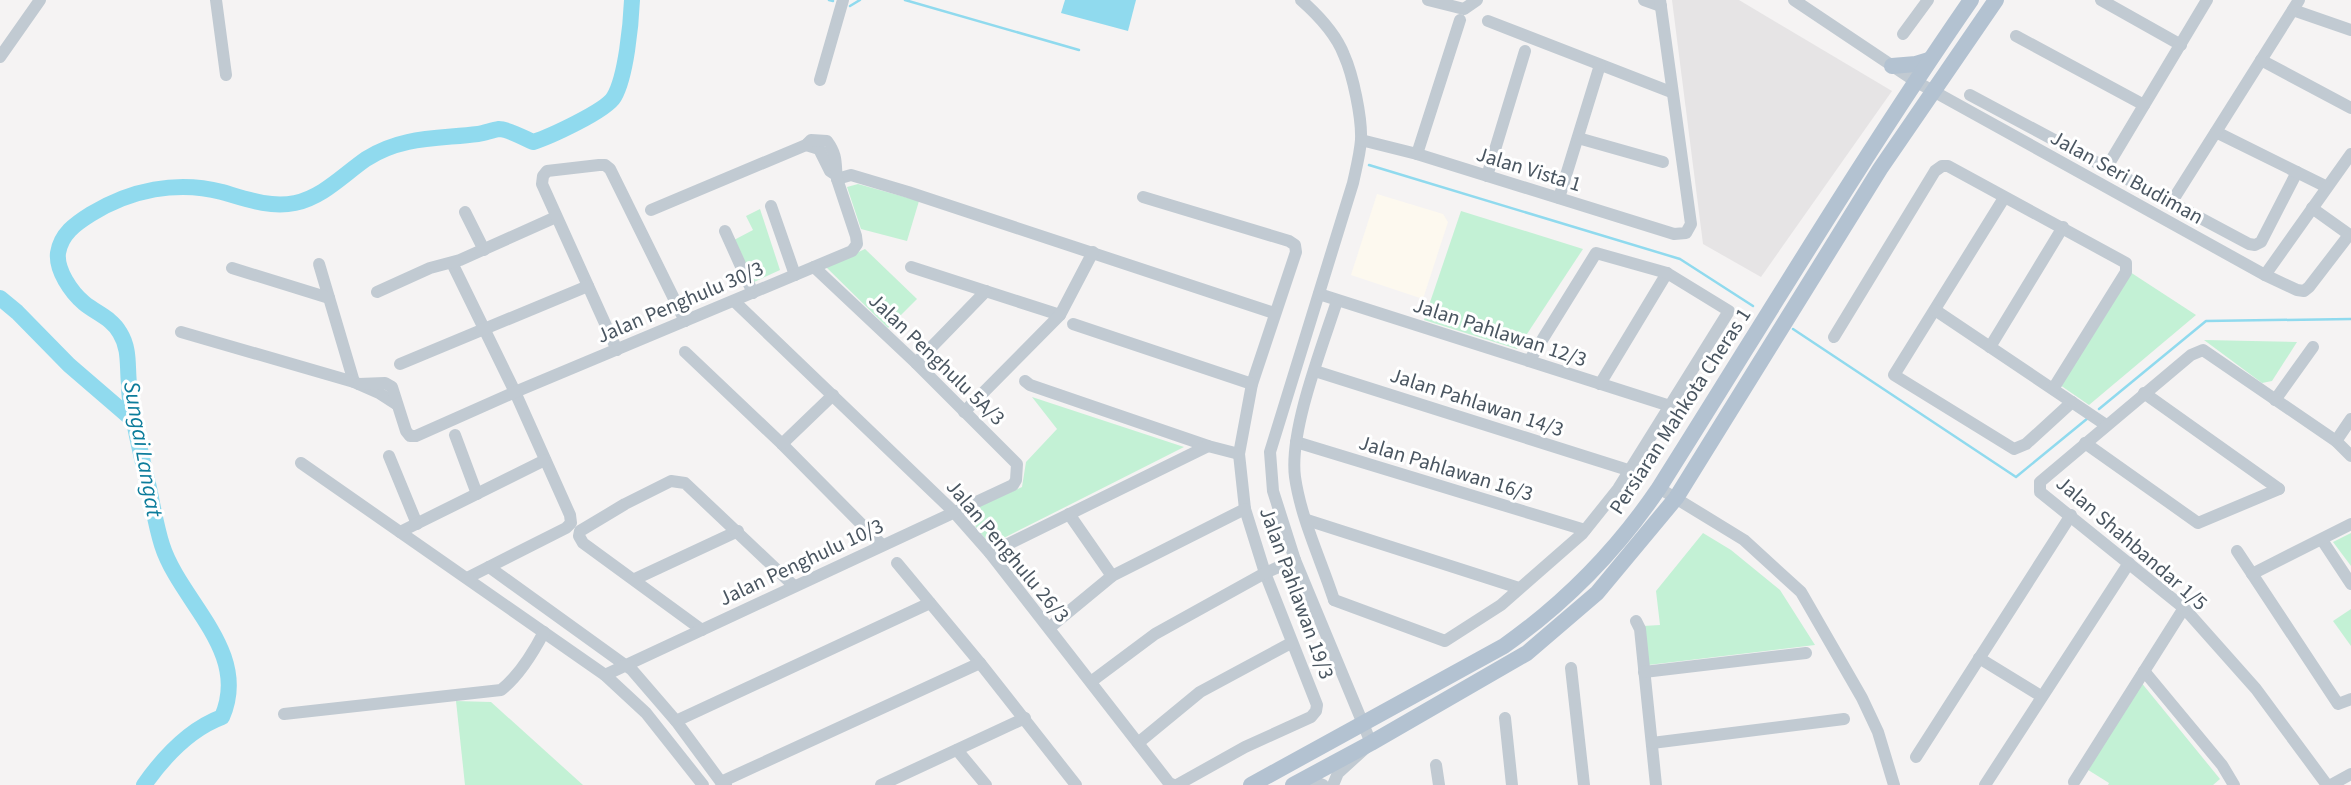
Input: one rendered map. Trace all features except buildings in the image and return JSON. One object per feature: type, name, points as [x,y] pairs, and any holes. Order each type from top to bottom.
[{"type":"main road","name":"Persiaran Mahkota Cheras 1","points":[[1251,785],[1504,646],[1539,621],[1583,581],[1640,517],[1660,488],[1915,81],[1971,0]]},
{"type":"main road","name":"Persiaran Mahkota Cheras 1","points":[[1299,781],[1371,743],[1527,653],[1597,593],[1676,498],[1880,169],[1997,0]]},
{"type":"main road","points":[[1903,100],[1900,81],[1892,66],[1929,60]]},
{"type":"street","points":[[0,57],[40,0]]},
{"type":"street","points":[[216,0],[226,75]]},
{"type":"street","points":[[820,80],[843,0]]},
{"type":"street","points":[[1301,0],[1329,30],[1344,55],[1358,107],[1361,139],[1353,183],[1270,452],[1273,491],[1295,560],[1371,743],[1338,773],[1333,785]]},
{"type":"street","points":[[1428,0],[1464,9],[1477,0]]},
{"type":"street","points":[[1488,21],[1671,92],[1660,3],[1644,0]]},
{"type":"street","name":"Jalan Seri Budiman","points":[[1794,0],[1915,81],[2265,275],[2297,290],[2304,291],[2350,235]]},
{"type":"street","points":[[2101,0],[2181,45]]},
{"type":"street","points":[[2106,167],[2207,0]]},
{"type":"street","points":[[1903,34],[1922,2]]},
{"type":"street","points":[[2171,203],[2296,5],[2351,30]]},
{"type":"street","points":[[1418,154],[1460,20]]},
{"type":"street","points":[[2016,36],[2144,105]]},
{"type":"street","points":[[1487,176],[1525,51]]},
{"type":"street","points":[[2261,60],[2351,108]]},
{"type":"street","points":[[1559,198],[1600,65]]},
{"type":"street","name":"Jalan Vista 1","points":[[1361,139],[1418,154],[1674,234],[1686,233],[1691,224],[1671,92]]},
{"type":"street","points":[[1970,94],[2171,203],[2255,245],[2260,242],[2297,172]]},
{"type":"street","points":[[2216,132],[2327,187]]},
{"type":"street","points":[[1578,138],[1663,162]]},
{"type":"street","points":[[651,210],[806,145],[819,149],[836,177],[850,175],[1274,313]]},
{"type":"street","points":[[2265,275],[2351,154]]},
{"type":"street","points":[[617,349],[542,184],[542,176],[547,171],[606,165],[610,169],[684,321]]},
{"type":"street","points":[[1834,337],[1935,171],[1942,166],[1952,168],[2125,261],[2126,272],[2053,389]]},
{"type":"street","name":"Jalan Penghulu 30/3","points":[[356,383],[385,383],[392,387],[406,431],[410,436],[416,436],[852,251],[857,244],[856,236],[836,177]]},
{"type":"street","name":"Jalan Pahlawan 19/3","points":[[1143,197],[1289,241],[1295,245],[1296,252],[1252,384],[1239,454],[1245,509],[1265,573],[1317,705],[1316,711],[1311,717],[1245,747],[1175,785]]},
{"type":"street","points":[[2004,198],[1894,375],[2014,449],[2026,444],[2072,402]]},
{"type":"street","points":[[771,206],[795,275]]},
{"type":"street","points":[[2312,208],[2350,235]]},
{"type":"street","points":[[465,212],[484,250]]},
{"type":"street","points":[[377,292],[430,268],[452,263],[484,250],[556,217]]},
{"type":"street","points":[[1990,347],[2063,227]]},
{"type":"street","points":[[725,231],[753,293]]},
{"type":"street","points":[[964,412],[1060,315],[1093,252]]},
{"type":"street","points":[[1313,607],[1334,600],[1445,641],[1501,605],[1585,530],[1618,489],[1729,312],[1667,273],[1596,253],[1529,361]]},
{"type":"street","points":[[452,263],[515,392],[570,515],[571,523],[467,578]]},
{"type":"street","points":[[318,264],[356,383]]},
{"type":"street","name":"Jalan Penghulu 5A/3","points":[[814,267],[916,363],[1017,464],[1013,485]]},
{"type":"street","points":[[911,267],[1060,315]]},
{"type":"street","points":[[232,268],[329,298]]},
{"type":"street","points":[[1600,384],[1667,273]]},
{"type":"street","points":[[400,364],[588,286]]},
{"type":"street","points":[[916,363],[986,291]]},
{"type":"street","name":"Jalan Pahlawan 12/3","points":[[1319,294],[1670,406]]},
{"type":"street","name":"Jalan Penghulu 26/3","points":[[734,301],[953,511],[1092,681],[1169,783],[1175,785]]},
{"type":"street","points":[[1334,600],[1301,505],[1295,476],[1296,442],[1337,301]]},
{"type":"street","points":[[1935,310],[2106,425]]},
{"type":"street","points":[[1073,324],[1252,384]]},
{"type":"street","points":[[181,332],[356,383]]},
{"type":"street","points":[[2313,347],[2275,400],[2336,441],[2351,456]]},
{"type":"street","name":"Jalan Shahbandar 1/5","points":[[2275,400],[2206,351],[2197,351],[2106,425],[2039,486],[2040,492],[2184,608],[2256,689],[2329,785]]},
{"type":"street","points":[[685,352],[782,444],[882,545]]},
{"type":"street","name":"Jalan Pahlawan 14/3","points":[[1315,371],[1628,470]]},
{"type":"street","points":[[1025,381],[1208,446],[1239,454]]},
{"type":"street","points":[[2085,443],[2198,523],[2279,489],[2144,393]]},
{"type":"street","points":[[782,444],[833,395]]},
{"type":"street","points":[[2336,441],[2351,419]]},
{"type":"street","points":[[455,435],[477,494]]},
{"type":"street","name":"Jalan Pahlawan 16/3","points":[[1296,442],[1585,530]]},
{"type":"street","points":[[990,553],[1208,446]]},
{"type":"street","points":[[389,456],[417,524]]},
{"type":"street","points":[[400,532],[545,460]]},
{"type":"street","points":[[302,463],[606,675],[646,713],[703,785]]},
{"type":"street","points":[[699,627],[583,543],[579,536],[580,531],[671,481],[685,483],[793,585]]},
{"type":"street","name":"Jalan Penghulu 10/3","points":[[606,675],[699,627],[1013,485]]},
{"type":"street","points":[[1660,488],[1744,540],[1801,592],[1862,698],[1878,732],[1894,785]]},
{"type":"street","points":[[1049,628],[1112,576],[1245,509]]},
{"type":"street","points":[[1069,514],[1112,576]]},
{"type":"street","points":[[1916,757],[2071,515]]},
{"type":"street","points":[[1307,520],[1519,588]]},
{"type":"street","points":[[2252,574],[2351,524]]},
{"type":"street","points":[[635,579],[738,531]]},
{"type":"street","points":[[2322,540],[2351,584]]},
{"type":"street","points":[[2237,551],[2338,704],[2351,699]]},
{"type":"street","points":[[1092,681],[1155,634],[1265,573],[1295,560]]},
{"type":"street","points":[[897,563],[981,663],[1076,785]]},
{"type":"street","points":[[1985,785],[2129,563]]},
{"type":"street","points":[[489,567],[642,680],[723,783],[981,663]]},
{"type":"street","points":[[676,721],[930,603]]},
{"type":"street","points":[[2074,782],[2184,608]]},
{"type":"street","points":[[1636,621],[1640,628],[1657,785]]},
{"type":"street","points":[[284,714],[500,690],[534,652],[544,632]]},
{"type":"street","points":[[1138,743],[1200,692],[1291,643]]},
{"type":"street","points":[[1644,673],[1806,653]]},
{"type":"street","points":[[1979,658],[2041,696]]},
{"type":"street","points":[[1571,668],[1584,785]]},
{"type":"street","points":[[2144,671],[2222,765],[2234,785]]},
{"type":"street","points":[[888,784],[1024,718]]},
{"type":"street","points":[[1505,718],[1512,785]]},
{"type":"street","points":[[1652,743],[1844,719]]},
{"type":"street","points":[[957,750],[986,785]]},
{"type":"street","points":[[1436,765],[1439,785]]},
{"type":"street","points":[[2329,785],[2351,774]]},
{"type":"street","points":[[1299,781],[1323,785]]},
{"type":"shaded area","points":[[1672,0],[1739,0],[1892,91],[1761,277],[1703,244]]},
{"type":"shaded area","points":[[1377,194],[1443,214],[1448,222],[1423,299],[1351,275]]},
{"type":"green space","points":[[858,184],[919,201],[907,241],[861,229],[847,187]]},
{"type":"green space","points":[[760,209],[780,270],[754,282],[734,240],[753,230],[746,216]]},
{"type":"green space","points":[[1461,211],[1583,249],[1517,349],[1424,320]]},
{"type":"green space","points":[[865,249],[917,299],[888,328],[826,267]]},
{"type":"green space","points":[[2130,272],[2196,315],[2089,405],[2060,385]]},
{"type":"green space","points":[[2204,340],[2297,342],[2272,381],[2262,383]]},
{"type":"green space","points":[[1032,397],[1184,447],[990,545],[965,513],[1022,487],[1026,462],[1057,429]]},
{"type":"green space","points":[[1703,533],[1731,550],[1780,590],[1815,645],[1648,665],[1643,626],[1660,625],[1656,591]]},
{"type":"green space","points":[[2351,533],[2351,566],[2333,542]]},
{"type":"green space","points":[[2351,609],[2351,646],[2333,621]]},
{"type":"green space","points":[[2140,681],[2220,779],[2213,785],[2108,785],[2109,783],[2085,768]]},
{"type":"green space","points":[[456,701],[491,702],[583,785],[465,785]]},
{"type":"water","points":[[1065,0],[1136,0],[1128,31],[1061,13]]},
{"type":"waterway","name":"Sungai Langat","points":[[144,785],[178,745],[199,729],[222,717],[228,693],[227,670],[221,649],[171,566],[162,545],[132,412],[128,358],[123,339],[113,323],[84,303],[65,280],[58,260],[62,240],[74,226],[91,214],[138,193],[188,187],[222,192],[267,204],[295,203],[324,191],[366,159],[407,142],[499,129],[533,142],[551,135],[589,116],[614,97],[625,64],[632,0]]},
{"type":"waterway","points":[[829,0],[833,1]]},
{"type":"waterway","points":[[850,6],[860,0]]},
{"type":"waterway","points":[[905,0],[1079,50]]},
{"type":"waterway","points":[[1369,165],[1680,259],[1753,306]]},
{"type":"waterway","points":[[0,298],[69,365],[134,421]]},
{"type":"waterway","points":[[2099,409],[2206,321],[2351,319]]},
{"type":"waterway","points":[[1793,329],[2016,477],[2088,418]]}]
